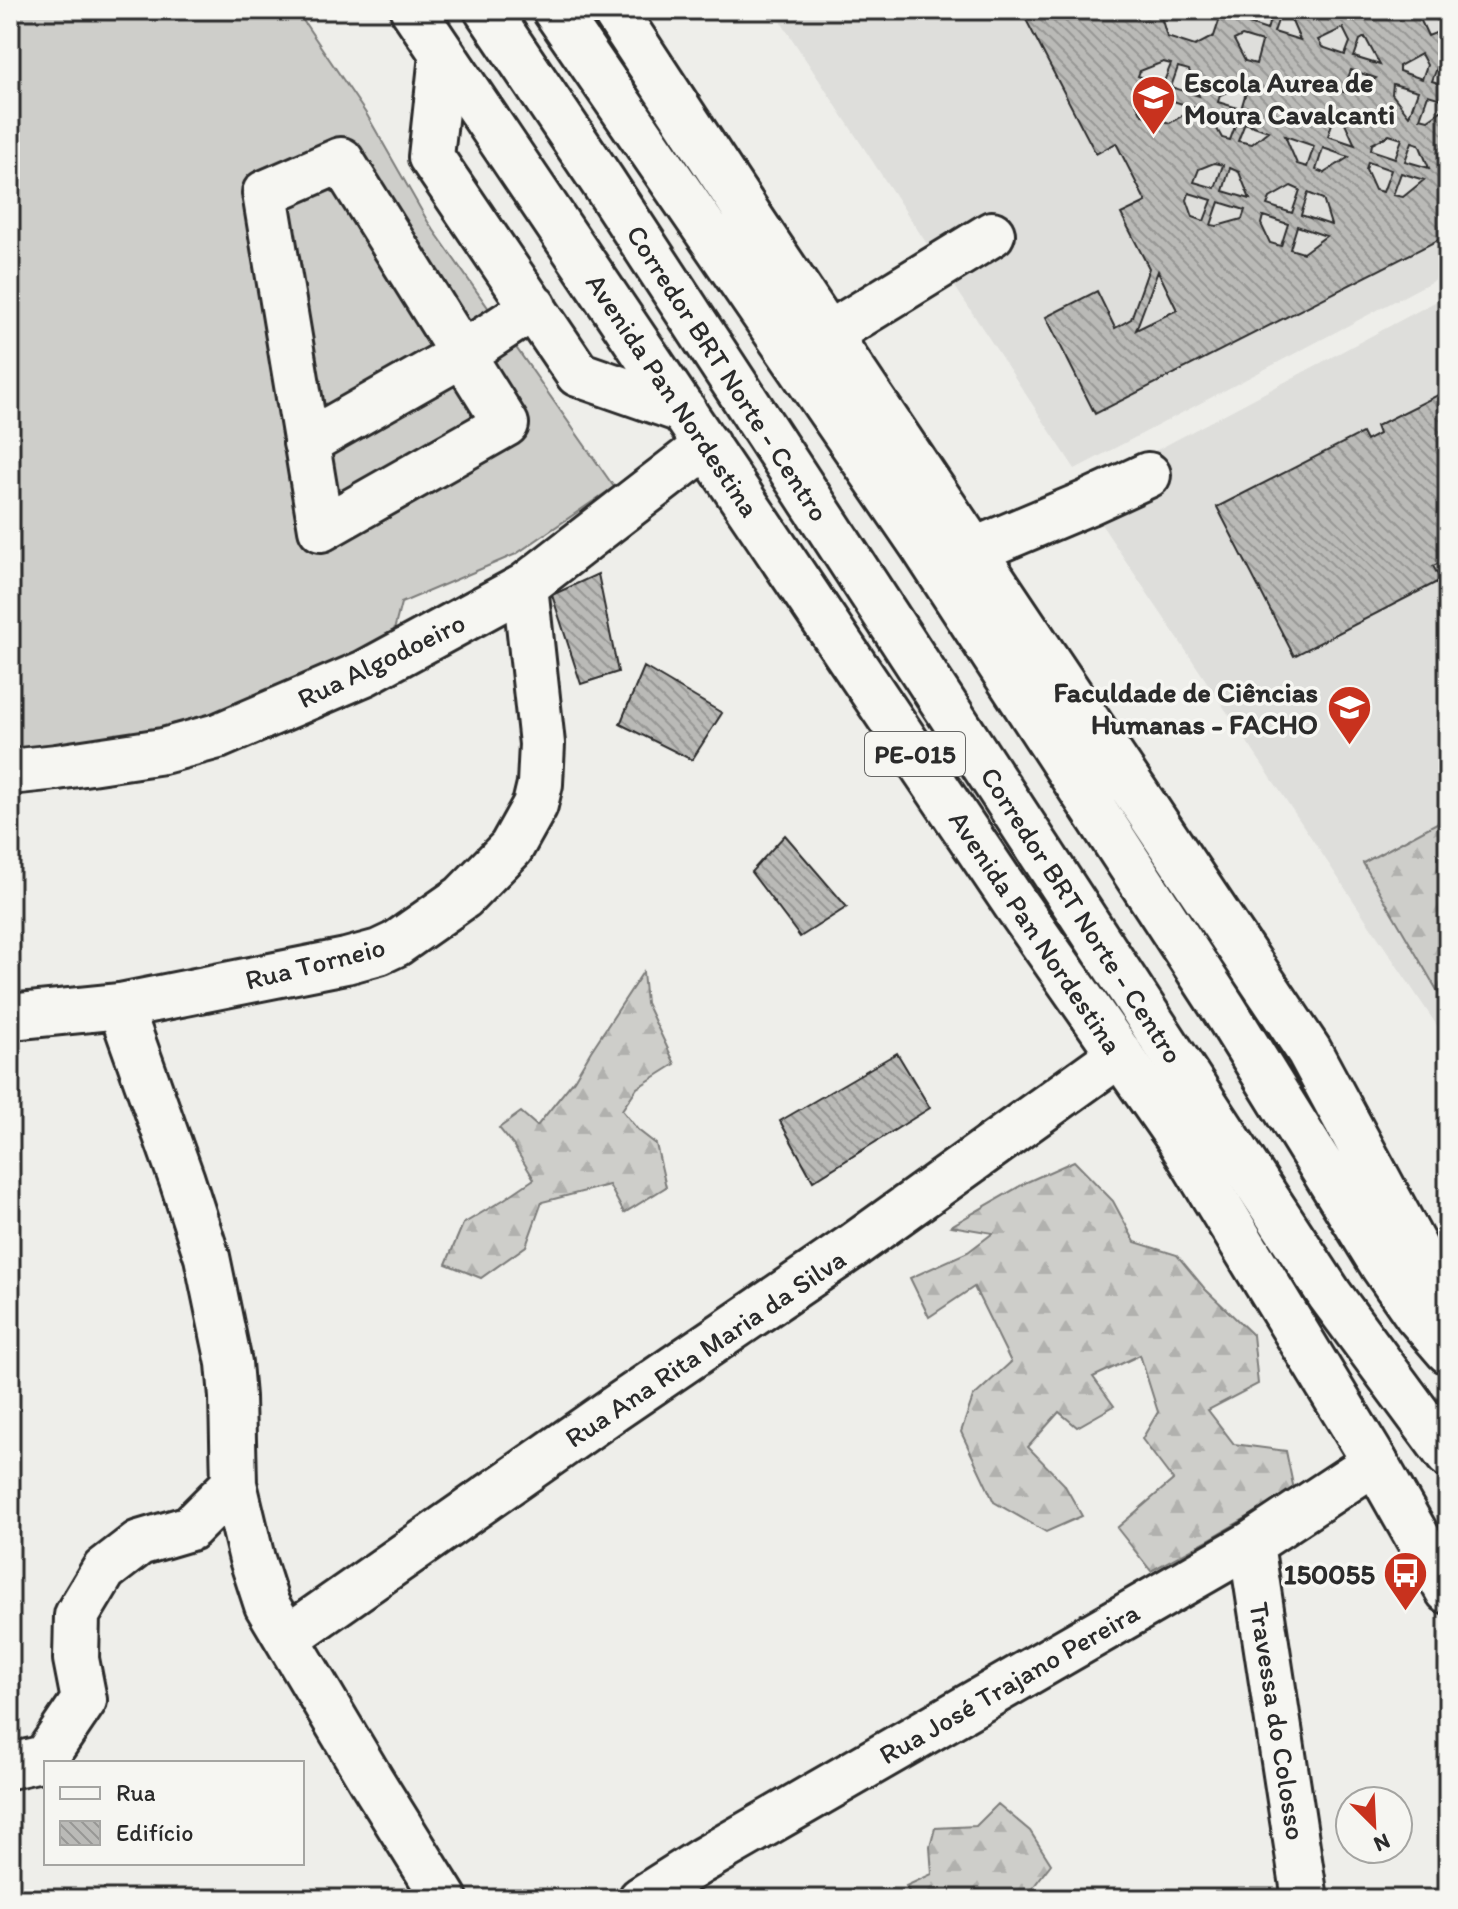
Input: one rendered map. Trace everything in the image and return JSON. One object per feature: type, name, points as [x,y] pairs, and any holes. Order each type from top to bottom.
[{"type":"main road","name":"Avenida Pan Nordestina","points":[[413,10],[1016,905],[1179,1139],[1375,1462],[1448,1591]]},
{"type":"main road","name":"Corredor BRT Norte - Centro","points":[[487,10],[638,235],[1330,1295],[1448,1455]]},
{"type":"main road","points":[[555,10],[922,545],[1224,1009],[1383,1266],[1417,1315],[1448,1351]]},
{"type":"main road","points":[[614,10],[1309,1051],[1448,1309]]},
{"type":"main road","points":[[442,55],[431,157],[578,374],[696,428]]},
{"type":"main road","points":[[341,160],[461,355],[506,424],[321,529],[265,193],[341,160]]},
{"type":"main road","points":[[829,334],[992,234]]},
{"type":"main road","points":[[306,443],[461,355],[534,307]]},
{"type":"main road","name":"Rua Algodoeiro","points":[[10,772],[163,751],[218,736],[365,673],[525,586],[696,428]]},
{"type":"main road","points":[[975,550],[1148,475]]},
{"type":"main road","name":"Rua Torneio","points":[[10,1017],[120,1006],[346,961],[396,944],[463,897],[511,848],[535,805],[540,784],[542,744],[525,586]]},
{"type":"main road","points":[[120,1006],[207,1257],[229,1363],[234,1484],[267,1605],[445,1899]]},
{"type":"main road","name":"Rua Ana Rita Maria da Silva","points":[[287,1638],[853,1246],[1120,1054]]},
{"type":"main road","name":"Rua José Trajano Pereira","points":[[641,1899],[701,1861],[1251,1544],[1375,1462]]},
{"type":"main road","points":[[10,1766],[45,1758],[84,1700],[76,1659],[77,1615],[104,1570],[139,1543],[190,1528],[234,1484]]},
{"type":"main road","name":"Travessa do Colosso","points":[[1251,1544],[1305,1899]]},
{"type":"shaded area","name":"Escola Aurea de Moura Cavalcanti","points":[[773,10],[1448,10],[1448,273],[1075,469]]},
{"type":"shaded area","name":"Faculdade de Ciências Humanas - FACHO","points":[[1448,295],[1448,1042],[1087,503],[1082,490]]},
{"type":"green space","points":[[10,10],[296,10],[367,115],[428,222],[614,487],[516,554],[401,603],[390,646],[214,726],[10,754]]},
{"type":"green space","points":[[1448,817],[1448,1009],[1363,863]]},
{"type":"green space","points":[[643,972],[646,1003],[675,1064],[637,1088],[622,1110],[638,1130],[656,1144],[666,1187],[624,1213],[609,1185],[542,1202],[526,1246],[481,1278],[446,1264],[463,1224],[534,1179],[499,1128],[521,1112],[537,1126],[574,1080]]},
{"type":"green space","points":[[1074,1161],[1113,1201],[1135,1242],[1177,1255],[1205,1289],[1253,1335],[1258,1384],[1208,1410],[1234,1444],[1286,1451],[1294,1490],[1151,1571],[1117,1528],[1173,1480],[1142,1439],[1158,1412],[1140,1355],[1093,1377],[1114,1406],[1077,1427],[1059,1412],[1028,1447],[1064,1484],[1082,1516],[1046,1532],[994,1502],[961,1432],[973,1397],[1011,1362],[974,1287],[929,1317],[910,1278],[968,1252],[993,1233],[951,1226],[1027,1182]]},
{"type":"green space","points":[[998,1804],[1030,1831],[1051,1864],[1024,1899],[913,1899],[906,1886],[932,1874],[930,1847],[935,1828],[976,1826]]},
{"type":"building","points":[[1021,10],[1092,10],[1101,13],[1102,10],[1111,10],[1109,16],[1114,18],[1122,10],[1159,10],[1167,37],[1195,46],[1214,36],[1221,15],[1219,10],[1251,10],[1242,14],[1246,23],[1267,30],[1271,10],[1286,10],[1281,12],[1274,32],[1300,40],[1287,10],[1416,10],[1428,36],[1438,32],[1448,34],[1448,71],[1442,61],[1432,81],[1448,86],[1448,101],[1428,95],[1420,118],[1428,120],[1448,106],[1448,235],[1095,414],[1046,317],[1097,291],[1115,328],[1131,319],[1149,268],[1121,214],[1146,202],[1116,143],[1096,154]],"holes":[[[1343,28],[1350,42],[1345,55],[1322,47],[1318,40]],[[1242,36],[1262,42],[1256,64],[1245,61],[1234,40]],[[1365,37],[1380,65],[1354,57],[1360,40]],[[1421,54],[1427,65],[1422,79],[1399,71],[1399,66]],[[1163,62],[1171,64],[1163,84],[1138,76],[1140,71]],[[1178,67],[1189,70],[1199,96],[1171,87]],[[1351,70],[1376,78],[1353,94],[1343,92]],[[1393,84],[1418,91],[1409,116],[1392,94]],[[1238,87],[1247,89],[1241,109],[1218,102],[1220,95]],[[1134,89],[1160,97],[1153,118],[1142,115],[1132,95]],[[1167,99],[1195,108],[1170,123],[1160,120]],[[1214,114],[1237,121],[1230,140],[1222,138],[1212,120]],[[1335,114],[1342,116],[1355,145],[1328,136]],[[1245,123],[1268,131],[1252,144],[1238,141]],[[1389,135],[1402,139],[1395,158],[1371,150],[1372,144]],[[1285,136],[1314,146],[1307,167],[1297,164]],[[1412,142],[1419,144],[1429,168],[1405,161]],[[1323,148],[1349,157],[1324,173],[1316,170]],[[1368,162],[1391,170],[1383,192],[1375,190],[1366,170]],[[1214,163],[1223,165],[1215,188],[1194,182],[1199,169]],[[1230,168],[1239,172],[1250,199],[1223,191]],[[1401,173],[1424,180],[1403,197],[1393,195]],[[1291,186],[1300,190],[1292,213],[1267,205],[1270,198]],[[1189,193],[1212,200],[1204,221],[1193,217],[1187,200]],[[1308,193],[1323,199],[1331,225],[1301,215]],[[1219,202],[1245,210],[1242,219],[1211,225]],[[1263,216],[1288,224],[1281,246],[1270,243],[1261,224]],[[1297,226],[1326,236],[1303,253],[1290,249]],[[1158,271],[1177,310],[1136,330]]]},
{"type":"building","points":[[1440,394],[1448,410],[1448,559],[1433,566],[1441,580],[1294,656],[1217,507],[1362,433],[1366,441],[1379,434],[1376,426]]},
{"type":"building","points":[[598,574],[618,672],[581,684],[552,595]]},
{"type":"building","points":[[644,667],[722,713],[692,760],[620,724]]},
{"type":"building","points":[[785,835],[847,907],[800,937],[751,872]]},
{"type":"building","points":[[897,1053],[930,1108],[813,1181],[780,1121]]},
{"type":"place","name":"Escola Aurea de Moura Cavalcanti","points":[[1153,137]]},
{"type":"place","name":"Faculdade de Ciências Humanas - FACHO","points":[[1349,747]]},
{"type":"place","name":"150055","points":[[1406,1613]]}]
